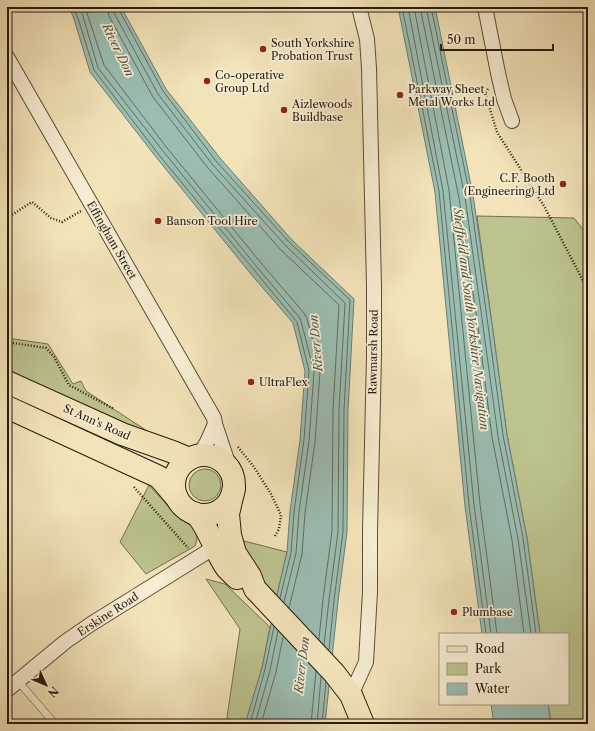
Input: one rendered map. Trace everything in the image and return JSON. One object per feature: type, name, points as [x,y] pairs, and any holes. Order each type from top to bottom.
[{"type":"main road","name":"St Ann's Road","points":[[7,382],[122,434],[194,458],[205,456],[215,458],[226,465],[233,482]]},
{"type":"main road","points":[[7,407],[159,477],[186,509],[194,513],[201,515],[214,514],[223,509],[230,501],[233,482]]},
{"type":"main road","points":[[178,498],[174,486],[176,476],[179,470],[194,458]]},
{"type":"main road","points":[[233,482],[228,514],[230,535],[235,553],[261,594],[334,674],[351,695],[359,721]]},
{"type":"main road","points":[[194,513],[205,526],[206,552],[226,567],[243,584],[261,594]]},
{"type":"street","name":"Rawmarsh Road","points":[[351,695],[366,662],[370,592],[374,355],[374,286],[369,68],[367,40],[359,7]]},
{"type":"street","points":[[485,7],[504,99],[512,121]]},
{"type":"street","name":"Effingham Street","points":[[7,57],[214,418],[233,482]]},
{"type":"street","points":[[194,458],[207,442],[216,424]]},
{"type":"street","name":"Erskine Road","points":[[7,690],[65,642],[206,552]]},
{"type":"lane","points":[[18,681],[55,724]]},
{"type":"path","points":[[498,73],[485,93],[497,132],[544,206],[588,291]]},
{"type":"path","points":[[7,218],[32,202],[51,218],[62,222],[92,205]]},
{"type":"path","points":[[7,342],[46,348],[54,357],[69,385],[114,409]]},
{"type":"path","points":[[234,443],[254,467],[270,494],[280,515],[279,529],[275,536]]},
{"type":"path","points":[[134,486],[206,552]]},
{"type":"green space","points":[[477,216],[574,218],[588,236],[588,724],[551,724],[548,705],[569,705],[569,633],[540,633],[527,538],[507,435]]},
{"type":"green space","points":[[7,338],[48,344],[73,384],[81,381],[86,391],[164,442],[7,374]]},
{"type":"green space","points":[[202,469],[208,469],[218,476],[221,485],[220,491],[214,498],[208,501],[202,501],[192,494],[189,488],[189,482],[196,472]]},
{"type":"green space","points":[[149,485],[174,513],[192,527],[196,533],[197,539],[195,546],[146,574],[120,542]]},
{"type":"green space","points":[[240,540],[287,552],[277,595],[253,571]]},
{"type":"green space","points":[[206,579],[225,584],[270,627],[262,668],[246,724],[226,724],[240,629]]},
{"type":"water","name":"River Don","points":[[69,7],[121,7],[166,89],[220,158],[292,240],[354,299],[348,411],[347,532],[325,724],[246,724],[262,668],[287,552],[290,511],[300,440],[305,371],[293,323],[250,273],[156,157],[90,72]]},
{"type":"water","name":"Sheffield and South Yorkshire Navigation","points":[[398,7],[435,7],[473,195],[507,435],[527,538],[540,633],[482,633],[465,506],[435,192]]},
{"type":"water","points":[[491,705],[548,705],[551,724],[494,724]]},
{"type":"place","name":"South Yorkshire Probation Trust","points":[[263,49]]},
{"type":"place","name":"Co-operative Group Ltd","points":[[207,81]]},
{"type":"place","name":"Parkway Sheet Metal Works Ltd","points":[[400,95]]},
{"type":"place","name":"Aizlewoods Buildbase","points":[[284,110]]},
{"type":"place","name":"C.F. Booth (Engineering) Ltd","points":[[563,184]]},
{"type":"place","name":"Banson Tool Hire","points":[[158,221]]},
{"type":"place","name":"UltraFlex","points":[[251,382]]},
{"type":"place","name":"Plumbase","points":[[454,612]]}]
